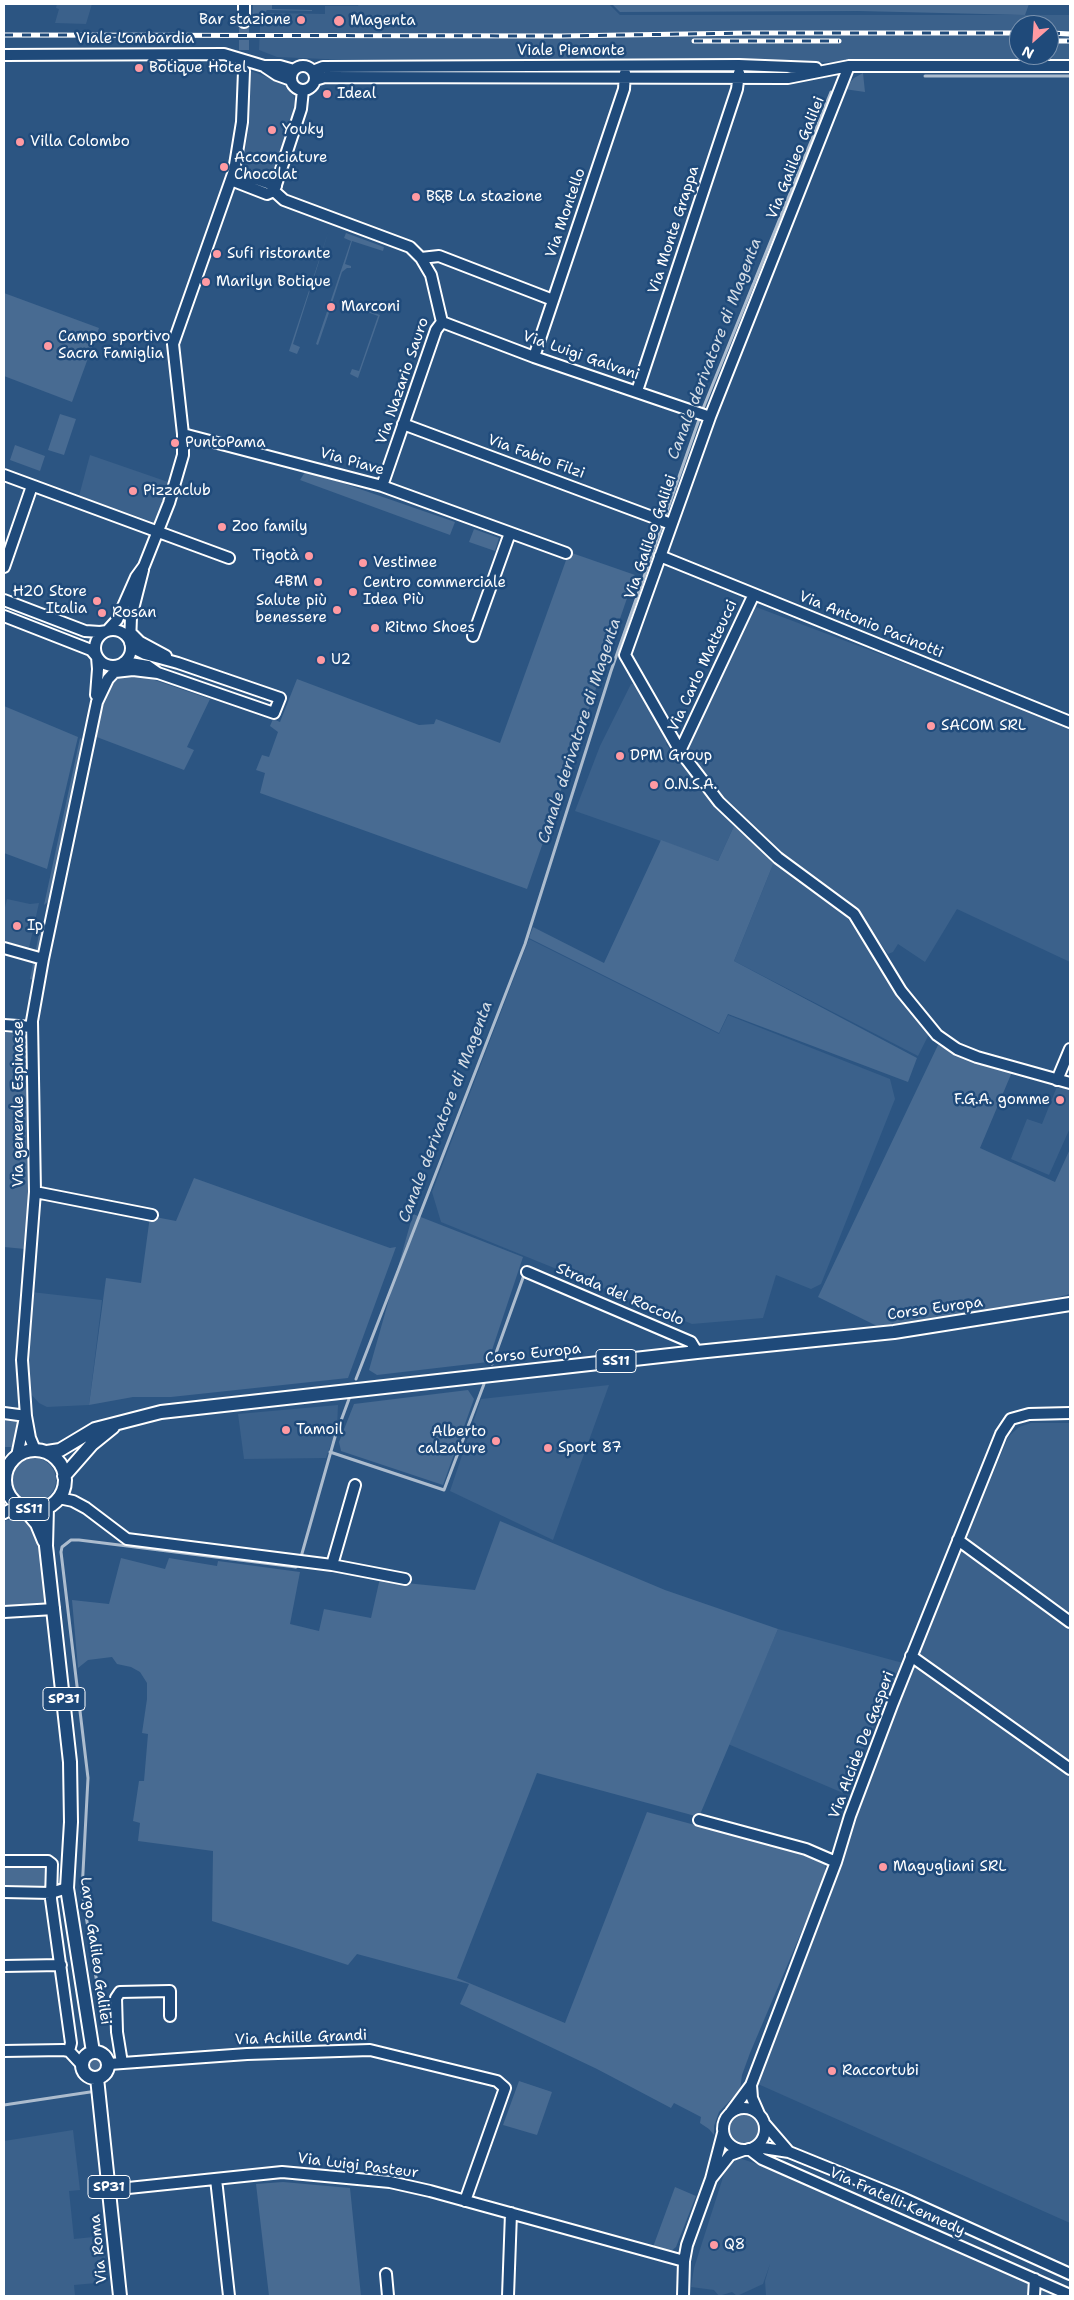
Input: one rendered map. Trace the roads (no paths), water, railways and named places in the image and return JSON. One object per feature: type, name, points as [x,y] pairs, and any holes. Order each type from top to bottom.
[{"type":"main road","name":"Corso Europa","points":[[41,1451],[60,1450],[95,1429],[161,1412],[894,1332],[1070,1304]]},
{"type":"main road","name":"Corso Europa","points":[[64,1476],[92,1444],[119,1422]]},
{"type":"main road","points":[[11,1456],[41,1451],[58,1462],[64,1476]]},
{"type":"main road","name":"SS11","points":[[11,1456],[4,1480],[7,1491],[21,1506],[31,1509],[47,1507],[58,1498],[64,1487],[64,1476]]},
{"type":"main road","name":"SP31","points":[[21,1506],[37,1524],[46,1546]]},
{"type":"main road","name":"SP31","points":[[47,1507],[46,1546],[54,1609]]},
{"type":"main road","name":"Largo Galileo Galilei","points":[[54,1609],[70,1762],[71,1822],[67,1888],[92,2052]]},
{"type":"main road","points":[[92,2052],[102,2053],[115,2063],[107,2072],[97,2078],[85,2073],[82,2065],[85,2056],[92,2052]]},
{"type":"main road","name":"Via Roma","points":[[97,2078],[120,2296]]},
{"type":"street","points":[[244,4],[244,22]]},
{"type":"street","name":"Viale Lombardia","points":[[4,55],[224,54],[264,66],[280,66],[292,75]]},
{"type":"street","points":[[304,66],[314,76],[311,87],[303,90],[294,86],[292,75],[304,66]]},
{"type":"street","name":"Via Montello","points":[[534,357],[624,89],[625,66]]},
{"type":"street","name":"Viale Piemonte","points":[[314,76],[323,67],[739,66],[830,69]]},
{"type":"street","name":"Via Monte Grappa","points":[[637,391],[739,78],[739,66]]},
{"type":"street","name":"Viale Piemonte","points":[[314,76],[325,78],[788,78],[849,66],[1070,66]]},
{"type":"street","name":"Via Galileo Galilei","points":[[680,751],[625,655],[660,556],[666,521],[704,415],[849,66]]},
{"type":"street","name":"Via generale Espinasse","points":[[41,1451],[30,1438],[26,1416],[22,1360],[35,1192],[32,1027],[43,960],[96,708],[99,675],[96,641],[107,631],[121,612],[136,577],[144,566],[178,480],[183,455],[183,434],[173,344],[232,175],[242,122],[244,71]]},
{"type":"street","points":[[275,189],[301,109],[303,90]]},
{"type":"street","points":[[232,175],[275,189],[284,200],[410,248],[422,258],[439,256],[553,300]]},
{"type":"street","name":"Via Nazario Sauro","points":[[382,486],[436,330],[442,322],[431,275],[422,258]]},
{"type":"street","name":"Via Luigi Galvani","points":[[442,322],[534,357],[704,415]]},
{"type":"street","name":"Via Fabio Filzi","points":[[403,424],[666,521]]},
{"type":"street","name":"Via Piave","points":[[183,434],[382,486],[566,553]]},
{"type":"street","points":[[4,476],[229,558]]},
{"type":"street","points":[[4,567],[32,486]]},
{"type":"street","points":[[473,636],[510,533]]},
{"type":"street","name":"Via Antonio Pacinotti","points":[[660,556],[1070,722]]},
{"type":"street","name":"Via generale Espinasse","points":[[96,708],[104,686],[130,653],[131,617],[143,576],[144,566]]},
{"type":"street","name":"Via Carlo Matteucci","points":[[680,751],[754,594]]},
{"type":"street","points":[[4,600],[85,631],[100,632],[113,630],[124,634],[130,643],[145,654],[178,663],[280,698],[274,713],[158,674],[133,670],[115,672]]},
{"type":"street","points":[[32,627],[38,613]]},
{"type":"street","points":[[4,616],[91,650],[101,662],[112,666],[124,662],[148,666],[158,674]]},
{"type":"street","points":[[130,632],[143,644],[178,663]]},
{"type":"street","points":[[221,695],[226,680]]},
{"type":"street","points":[[680,751],[719,802],[747,831],[778,858],[854,914],[901,991],[937,1035],[957,1049],[977,1057],[1070,1083]]},
{"type":"street","points":[[4,948],[43,960]]},
{"type":"street","points":[[4,1025],[32,1027]]},
{"type":"street","points":[[1057,1080],[1070,1049]]},
{"type":"street","points":[[35,1192],[152,1215]]},
{"type":"street","name":"Strada del Roccolo","points":[[527,1272],[691,1342],[697,1352]]},
{"type":"street","points":[[4,1413],[26,1416]]},
{"type":"street","name":"Via Alcide De Gasperi","points":[[731,2112],[751,2085],[836,1862],[850,1816],[911,1656],[1001,1434],[1011,1420],[1028,1414],[1070,1414]]},
{"type":"street","name":"Via generale Espinasse","points":[[11,1456],[26,1416]]},
{"type":"street","points":[[332,1565],[355,1485]]},
{"type":"street","points":[[58,1498],[73,1501],[86,1508],[127,1539],[299,1560],[405,1580]]},
{"type":"street","points":[[4,1513],[21,1506]]},
{"type":"street","points":[[958,1540],[1070,1622]]},
{"type":"street","points":[[4,1612],[54,1609]]},
{"type":"street","points":[[911,1656],[1070,1769]]},
{"type":"street","points":[[699,1820],[806,1849],[836,1862]]},
{"type":"street","points":[[4,1861],[48,1861],[52,1864],[51,1893],[71,2043],[69,2051]]},
{"type":"street","points":[[4,1892],[51,1893],[67,1888]]},
{"type":"street","points":[[4,1966],[61,1965]]},
{"type":"street","points":[[115,2063],[116,1998],[120,1992],[170,1991],[170,2016]]},
{"type":"street","name":"Via Achille Grandi","points":[[115,2063],[247,2054],[370,2050],[497,2081],[505,2088],[465,2201]]},
{"type":"street","points":[[4,2051],[69,2051],[82,2065]]},
{"type":"street","points":[[711,2179],[730,2155],[755,2146],[763,2137],[762,2120],[752,2098],[751,2085]]},
{"type":"street","points":[[683,2296],[684,2261],[687,2245],[711,2179],[724,2122],[731,2112],[743,2108],[750,2109],[762,2120]]},
{"type":"street","name":"Via Fratelli Kennedy","points":[[762,2120],[789,2152]]},
{"type":"street","points":[[723,2133],[729,2144],[747,2149]]},
{"type":"street","name":"Via Fratelli Kennedy","points":[[747,2149],[764,2148],[789,2152],[900,2197],[1070,2274]]},
{"type":"street","name":"Via Fratelli Kennedy","points":[[747,2149],[762,2158],[1070,2295]]},
{"type":"street","name":"Via Luigi Pasteur","points":[[109,2190],[282,2172],[390,2182],[684,2261]]},
{"type":"street","points":[[216,2179],[229,2296]]},
{"type":"street","points":[[508,2296],[511,2213]]},
{"type":"street","points":[[386,2274],[388,2296]]},
{"type":"street","points":[[1034,2296],[1035,2280]]},
{"type":"waterway","name":"Canale derivatore di Magenta","points":[[925,76],[1070,76]]},
{"type":"waterway","name":"Canale derivatore di Magenta","points":[[356,1379],[525,944],[611,671],[702,411],[831,92]]},
{"type":"waterway","points":[[492,1364],[524,1275]]},
{"type":"waterway","points":[[330,1452],[444,1490],[484,1384]]},
{"type":"waterway","name":"Canale derivatore di Magenta","points":[[102,2014],[82,1891],[88,1778],[61,1552],[62,1547],[71,1540],[79,1540],[296,1567],[299,1564],[335,1437],[349,1399]]},
{"type":"waterway","name":"Canale derivatore di Magenta","points":[[4,2105],[90,2092]]},
{"type":"tunnel","points":[[244,22],[244,50]]},
{"type":"railway","points":[[4,35],[561,36],[749,33],[1009,33]]},
{"type":"railway","points":[[1059,33],[1070,34]]},
{"type":"railway","points":[[694,41],[839,41]]},
{"type":"railway","points":[[1059,41],[1070,41]]},
{"type":"place","name":"Bar stazione","points":[[301,20]]},
{"type":"place","name":"Magenta","points":[[339,21]]},
{"type":"place","name":"Botique Hotel","points":[[139,68]]},
{"type":"place","name":"Ideal","points":[[327,94]]},
{"type":"place","name":"Youky","points":[[272,130]]},
{"type":"place","name":"Villa Colombo","points":[[20,142]]},
{"type":"place","name":"Acconciature Chocolat","points":[[224,167]]},
{"type":"place","name":"B&B La stazione","points":[[416,197]]},
{"type":"place","name":"Sufi ristorante","points":[[217,254]]},
{"type":"place","name":"Marilyn Botique","points":[[206,282]]},
{"type":"place","name":"Marconi","points":[[331,307]]},
{"type":"place","name":"Campo sportivo Sacra Famiglia","points":[[48,346]]},
{"type":"place","name":"PuntoPama","points":[[175,443]]},
{"type":"place","name":"Pizzaclub","points":[[133,491]]},
{"type":"place","name":"Zoo family","points":[[222,527]]},
{"type":"place","name":"Tigotà","points":[[309,556]]},
{"type":"place","name":"Vestimee","points":[[363,563]]},
{"type":"place","name":"4BM","points":[[318,582]]},
{"type":"place","name":"Centro commerciale Idea Più","points":[[353,592]]},
{"type":"place","name":"H2O Store Italia","points":[[97,601]]},
{"type":"place","name":"Salute più benessere","points":[[337,610]]},
{"type":"place","name":"Rosan","points":[[102,613]]},
{"type":"place","name":"Ritmo Shoes","points":[[375,628]]},
{"type":"place","name":"U2","points":[[321,660]]},
{"type":"place","name":"SACOM SRL","points":[[931,726]]},
{"type":"place","name":"DPM Group","points":[[620,756]]},
{"type":"place","name":"O.N.S.A.","points":[[654,785]]},
{"type":"place","name":"Ip","points":[[17,926]]},
{"type":"place","name":"F.G.A. gomme","points":[[1060,1100]]},
{"type":"place","name":"Tamoil","points":[[286,1430]]},
{"type":"place","name":"Alberto calzature","points":[[496,1441]]},
{"type":"place","name":"Sport 87","points":[[548,1448]]},
{"type":"place","name":"Magugliani SRL","points":[[883,1867]]},
{"type":"place","name":"Raccortubi","points":[[832,2071]]},
{"type":"place","name":"Q8","points":[[714,2245]]}]
